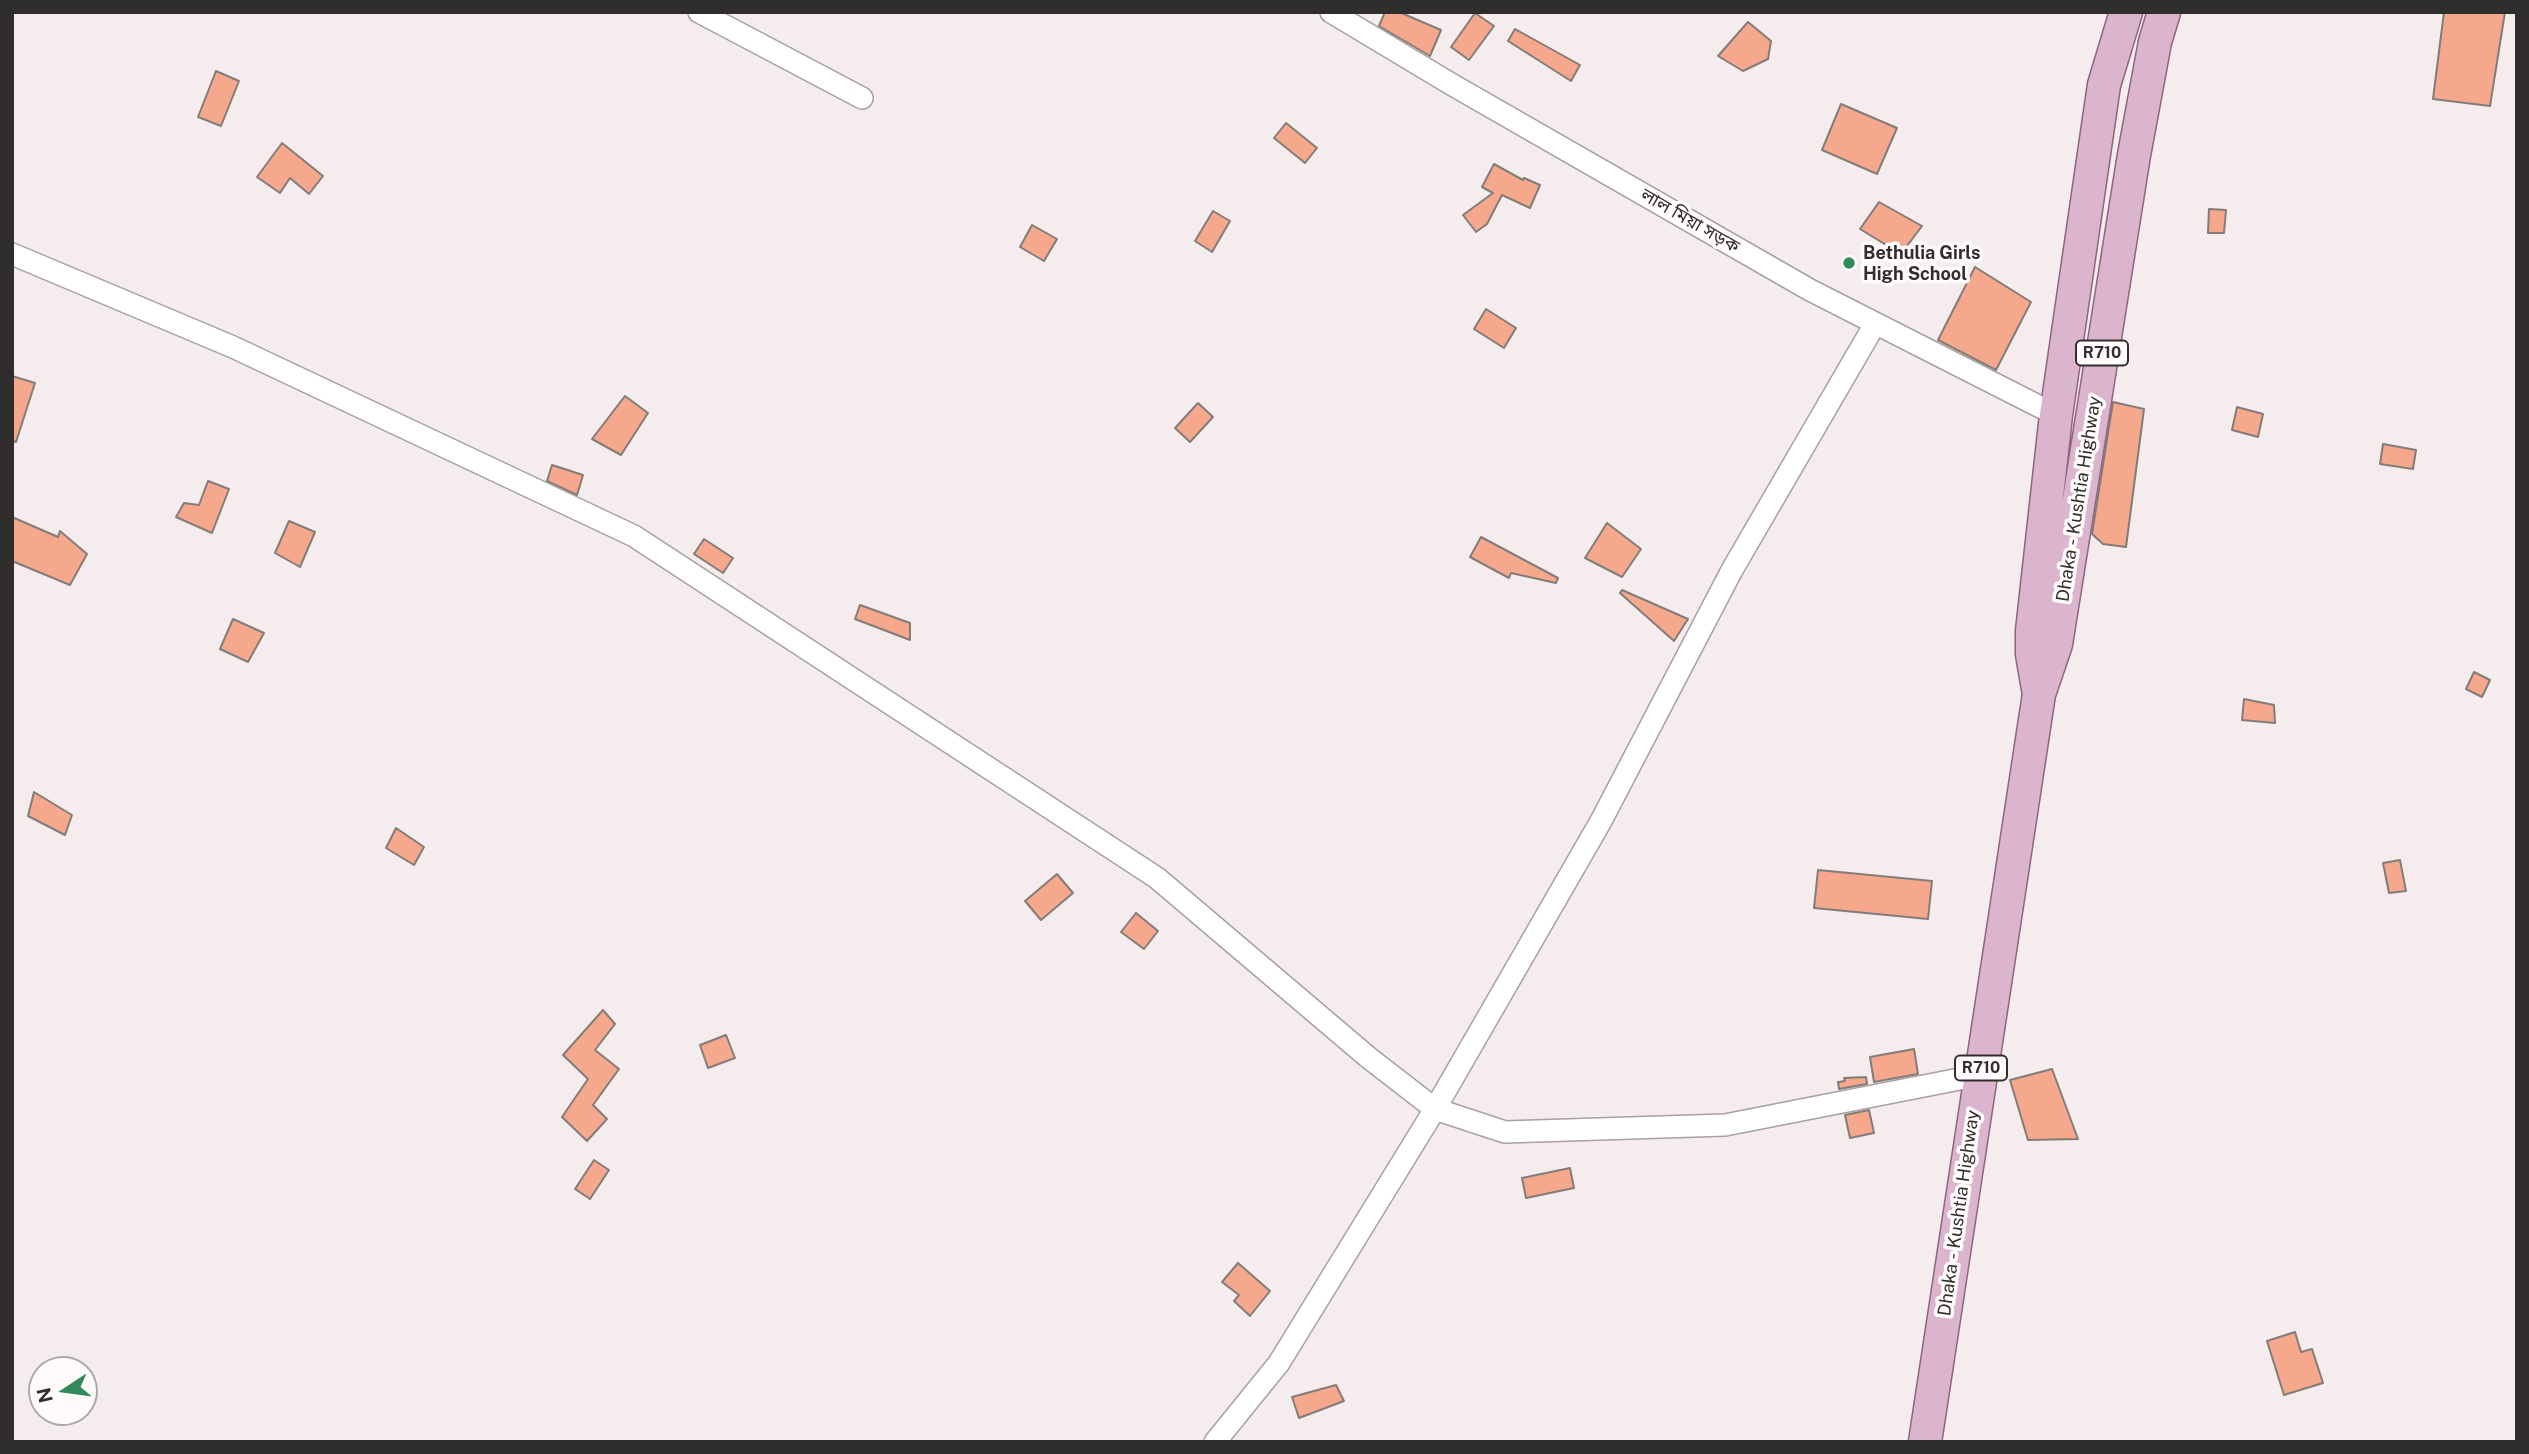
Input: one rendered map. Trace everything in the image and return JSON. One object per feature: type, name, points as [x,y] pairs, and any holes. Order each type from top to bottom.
[{"type":"main road","name":"Dhaka - Kushtia Highway","points":[[2039,694],[2032,654],[2032,631],[2056,415],[2104,85],[2126,12]]},
{"type":"main road","name":"Dhaka - Kushtia Highway","points":[[1925,1442],[2039,694],[2056,644],[2134,155],[2155,42],[2164,12]]},
{"type":"street","points":[[699,12],[862,98]]},
{"type":"street","name":"লাল মিয়া সড়ক","points":[[1331,12],[1762,263],[1875,324],[2056,415]]},
{"type":"street","points":[[12,254],[233,347],[634,536],[1157,878],[1369,1058],[1435,1109],[1505,1132],[1725,1125],[1980,1076]]},
{"type":"street","points":[[1215,1442],[1279,1363],[1435,1109],[1601,821],[1732,570],[1875,324]]},
{"type":"building","points":[[1385,12],[1399,12],[1441,30],[1430,56],[1379,26]]},
{"type":"building","points":[[2444,12],[2505,12],[2490,106],[2433,99]]},
{"type":"building","points":[[1475,13],[1494,26],[1469,60],[1451,47]]},
{"type":"building","points":[[1748,22],[1771,41],[1768,59],[1743,71],[1718,56]]},
{"type":"building","points":[[1515,29],[1580,65],[1571,81],[1508,41]]},
{"type":"building","points":[[216,71],[239,81],[221,126],[198,117]]},
{"type":"building","points":[[1841,104],[1897,128],[1877,174],[1822,150]]},
{"type":"building","points":[[1286,123],[1317,148],[1305,163],[1274,138]]},
{"type":"building","points":[[282,143],[323,176],[309,194],[290,178],[280,193],[257,177]]},
{"type":"building","points":[[1494,164],[1523,180],[1524,178],[1540,185],[1530,208],[1502,195],[1487,224],[1476,232],[1463,215],[1493,193],[1482,187]]},
{"type":"building","points":[[1879,202],[1922,226],[1901,254],[1860,229]]},
{"type":"building","points":[[2209,209],[2226,210],[2224,233],[2208,233]]},
{"type":"building","points":[[1213,211],[1230,221],[1212,252],[1195,241]]},
{"type":"building","points":[[1032,225],[1057,239],[1044,261],[1020,247]]},
{"type":"building","points":[[1975,267],[2031,302],[1996,370],[1938,340]]},
{"type":"building","points":[[1486,309],[1516,328],[1504,348],[1474,329]]},
{"type":"building","points":[[12,376],[35,383],[16,442],[12,441]]},
{"type":"building","points":[[625,396],[648,413],[621,455],[592,439]]},
{"type":"building","points":[[2113,402],[2144,409],[2126,547],[2103,544],[2092,534]]},
{"type":"building","points":[[1198,403],[1213,417],[1190,442],[1175,428]]},
{"type":"building","points":[[2237,407],[2263,414],[2258,437],[2232,430]]},
{"type":"building","points":[[2383,444],[2416,450],[2413,469],[2380,464]]},
{"type":"building","points":[[552,465],[583,475],[577,495],[547,481]]},
{"type":"building","points":[[208,481],[229,489],[212,533],[176,517],[184,503],[199,505]]},
{"type":"building","points":[[12,517],[58,537],[60,531],[87,554],[70,585],[12,561]]},
{"type":"building","points":[[289,521],[315,532],[300,567],[275,553]]},
{"type":"building","points":[[1607,523],[1641,549],[1622,577],[1585,558]]},
{"type":"building","points":[[1481,537],[1558,578],[1556,583],[1511,573],[1509,578],[1470,557]]},
{"type":"building","points":[[704,539],[733,558],[723,573],[694,554]]},
{"type":"building","points":[[1622,590],[1688,619],[1674,641],[1620,593]]},
{"type":"building","points":[[860,605],[910,623],[910,640],[855,619]]},
{"type":"building","points":[[233,619],[264,633],[248,662],[220,649]]},
{"type":"building","points":[[2474,672],[2490,680],[2482,697],[2466,689]]},
{"type":"building","points":[[2244,699],[2274,705],[2275,723],[2242,720]]},
{"type":"building","points":[[34,792],[72,815],[65,835],[28,816]]},
{"type":"building","points":[[396,828],[424,847],[414,865],[386,848]]},
{"type":"building","points":[[2400,860],[2406,891],[2389,893],[2383,863]]},
{"type":"building","points":[[1818,870],[1932,881],[1928,919],[1814,908]]},
{"type":"building","points":[[1057,874],[1073,893],[1041,920],[1025,901]]},
{"type":"building","points":[[1136,913],[1158,931],[1144,949],[1121,932]]},
{"type":"building","points":[[603,1010],[615,1024],[595,1050],[619,1069],[593,1105],[607,1119],[587,1141],[562,1117],[588,1079],[563,1055]]},
{"type":"building","points":[[726,1035],[735,1058],[708,1068],[700,1045]]},
{"type":"building","points":[[1914,1049],[1918,1074],[1874,1082],[1870,1057]]},
{"type":"building","points":[[2052,1069],[2078,1139],[2028,1140],[2010,1080]]},
{"type":"building","points":[[1866,1077],[1867,1084],[1839,1089],[1838,1082],[1845,1081],[1844,1078]]},
{"type":"building","points":[[1869,1110],[1874,1133],[1850,1138],[1845,1115]]},
{"type":"building","points":[[594,1160],[609,1170],[590,1199],[575,1189]]},
{"type":"building","points":[[1570,1168],[1574,1188],[1526,1198],[1522,1178]]},
{"type":"building","points":[[1238,1263],[1270,1291],[1250,1316],[1234,1301],[1239,1295],[1222,1282]]},
{"type":"building","points":[[2295,1332],[2301,1352],[2312,1349],[2323,1383],[2284,1395],[2267,1341]]},
{"type":"building","points":[[1336,1385],[1344,1401],[1299,1418],[1292,1397]]},
{"type":"place","name":"Bethulia Girls High School","points":[[1849,263]]}]
